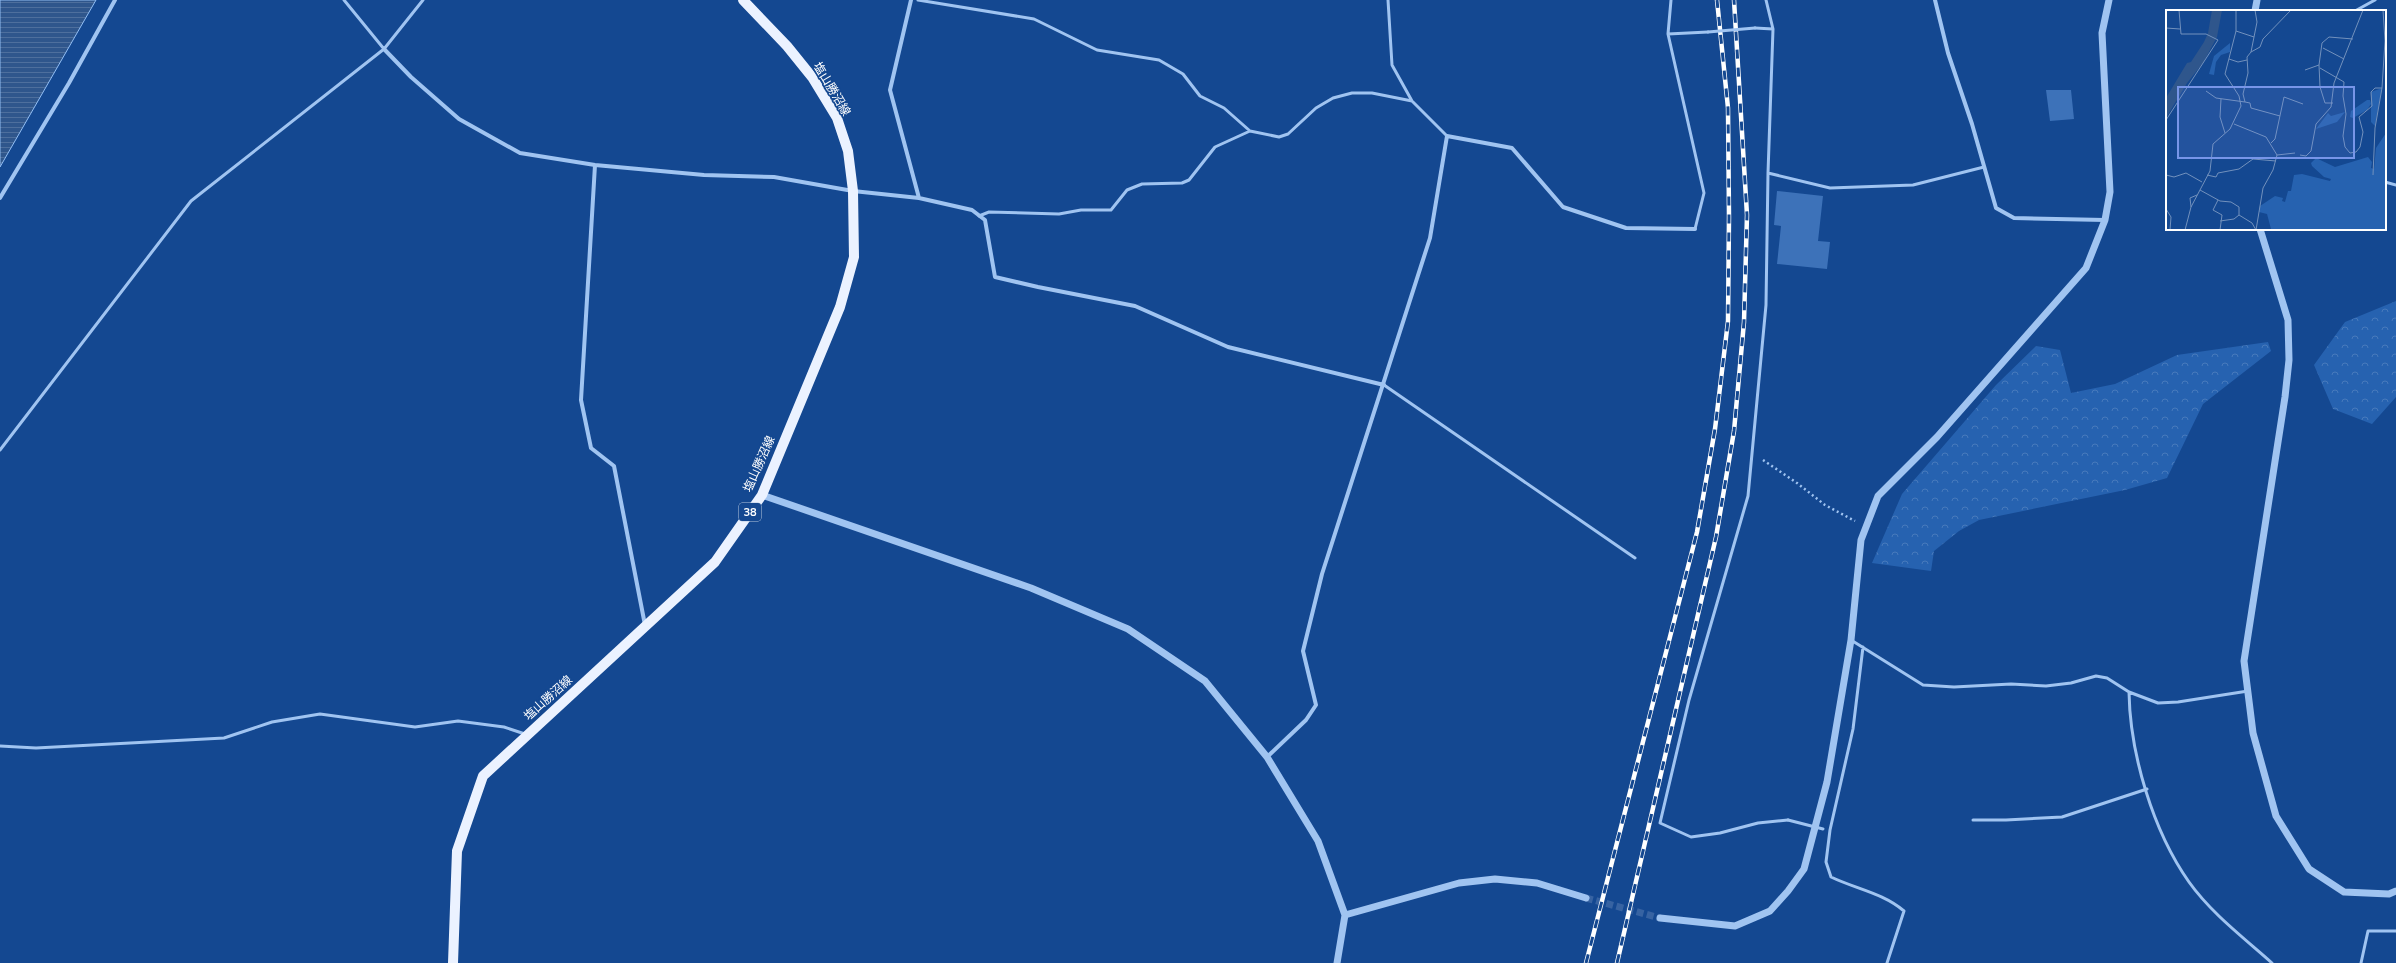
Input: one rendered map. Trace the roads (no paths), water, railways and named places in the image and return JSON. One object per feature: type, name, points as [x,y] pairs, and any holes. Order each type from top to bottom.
[{"type":"main road","name":"塩山勝沼線","points":[[453,963],[457,851],[483,776],[715,562],[762,495],[840,307],[854,257],[853,191],[848,150],[837,118],[812,77],[743,0]]},
{"type":"street","points":[[0,198],[69,83],[115,0]]},
{"type":"street","points":[[911,0],[890,90],[919,198]]},
{"type":"street","points":[[1935,0],[1948,53],[1972,124],[1996,208],[2014,218],[2105,220]]},
{"type":"street","points":[[1660,918],[1735,926],[1770,910],[1788,891],[1804,869],[1827,782],[1852,640],[1861,540],[1878,496],[1937,437],[2086,268],[2105,220],[2110,192],[2102,33],[2109,0]]},
{"type":"street","points":[[2255,10],[2257,0]]},
{"type":"street","points":[[384,49],[411,77],[459,119],[520,153],[595,165],[704,175],[774,177],[853,191],[919,198],[972,210],[985,220],[995,277],[1038,288],[1135,306],[1228,347],[1384,385]]},
{"type":"street","points":[[1267,757],[1306,720],[1316,705],[1303,651],[1322,574],[1430,238],[1447,136],[1512,148],[1563,207],[1626,228],[1696,229]]},
{"type":"street","points":[[595,165],[581,400],[591,448],[614,466],[646,627]]},
{"type":"street","points":[[2260,230],[2288,320],[2289,360],[2286,397],[2244,661],[2253,732],[2276,816],[2309,869],[2344,892],[2389,894],[2396,891]]},
{"type":"street","points":[[762,495],[1031,588],[1128,629],[1205,681],[1267,757],[1318,841],[1345,915],[1337,963]]},
{"type":"street","points":[[1345,915],[1459,883],[1495,879],[1536,883],[1586,898]]},
{"type":"lane","points":[[344,0],[384,49]]},
{"type":"lane","points":[[0,450],[191,202],[384,49],[422,0]]},
{"type":"lane","points":[[918,0],[1034,19],[1097,50],[1159,60],[1184,74],[1200,96],[1224,108],[1250,131],[1279,137],[1288,134],[1316,108],[1333,98],[1352,93],[1372,93],[1412,101]]},
{"type":"lane","points":[[1388,0],[1392,65],[1412,101],[1447,136]]},
{"type":"lane","points":[[1671,0],[1668,34],[1704,193],[1696,229]]},
{"type":"lane","points":[[1766,0],[1773,29],[1768,173],[1766,305],[1748,496],[1689,700],[1660,823],[1691,837],[1720,833],[1758,823],[1788,820],[1830,830]]},
{"type":"lane","points":[[2357,10],[2375,0]]},
{"type":"lane","points":[[1668,34],[1755,28],[1773,29]]},
{"type":"lane","points":[[979,216],[989,212],[1058,214],[1082,210],[1111,210],[1127,190],[1142,184],[1182,183],[1189,180],[1214,147],[1250,131]]},
{"type":"lane","points":[[1768,173],[1830,188],[1913,185],[1984,167]]},
{"type":"lane","points":[[2386,182],[2396,184]]},
{"type":"lane","points":[[1384,385],[1635,558]]},
{"type":"lane","points":[[1852,640],[1923,684],[1954,686],[2011,684],[2046,686],[2096,676],[2107,678],[2130,692],[2158,703],[2178,702],[2248,691]]},
{"type":"lane","points":[[1863,648],[1853,729],[1830,830],[1826,862],[1831,877],[1854,888],[1890,899],[1904,910],[1887,963]]},
{"type":"lane","points":[[2130,692],[2130,717],[2134,747],[2147,789],[2168,846],[2189,882],[2214,912],[2272,963]]},
{"type":"lane","points":[[0,746],[36,748],[224,738],[272,722],[320,714],[415,727],[458,721],[504,727],[527,734]]},
{"type":"lane","points":[[1973,820],[2006,820],[2062,816],[2147,789]]},
{"type":"lane","points":[[2361,963],[2368,931],[2396,931]]},
{"type":"tunnel","points":[[1586,898],[1660,918]]},
{"type":"railway","points":[[1586,963],[1697,532],[1715,429],[1728,321],[1729,217],[1728,108],[1717,0]]},
{"type":"railway","points":[[1617,963],[1716,537],[1734,431],[1744,322],[1747,215],[1734,0]]}]
